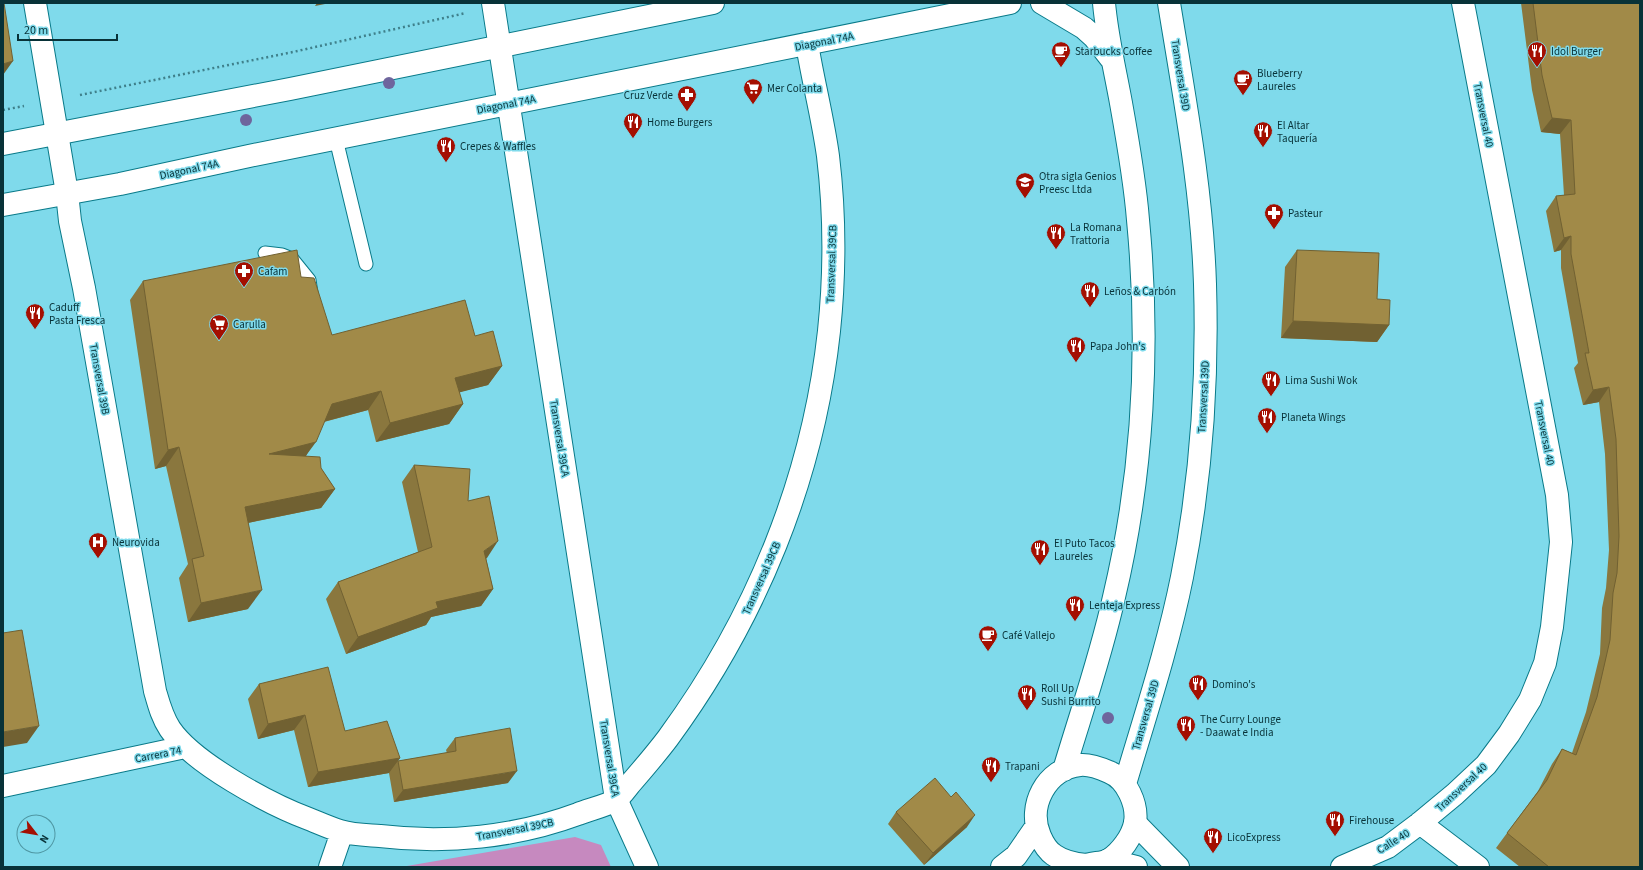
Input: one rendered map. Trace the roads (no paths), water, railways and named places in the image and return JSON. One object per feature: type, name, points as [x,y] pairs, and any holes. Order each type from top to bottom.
[{"type":"street","name":"Transversal 39B","points":[[35,3],[68,193],[70,221],[84,288],[155,692],[163,717],[171,731],[185,747]]},
{"type":"street","name":"Transversal 39CA","points":[[493,3],[616,800],[647,867]]},
{"type":"street","points":[[3,144],[290,89],[713,3]]},
{"type":"street","name":"Diagonal 74A","points":[[3,205],[120,184],[1010,3]]},
{"type":"street","points":[[1042,3],[1084,28],[1094,37],[1113,60]]},
{"type":"street","points":[[1064,770],[1105,636],[1126,539],[1138,441],[1143,374],[1144,313],[1138,219],[1122,105],[1104,3]]},
{"type":"street","name":"Transversal 39D","points":[[1125,784],[1182,579],[1198,476],[1204,407],[1206,343],[1203,246],[1197,184],[1169,3]]},
{"type":"street","name":"Transversal 40","points":[[1420,823],[1455,794],[1486,765],[1509,734],[1530,700],[1545,663],[1552,628],[1561,542],[1557,495],[1463,3]]},
{"type":"street","name":"Transversal 39CB","points":[[342,832],[412,840],[482,837],[551,824],[616,800],[655,755],[689,708],[728,646],[748,608],[772,555],[792,500],[809,444],[821,388],[829,330],[833,272],[833,228],[828,155],[807,44]]},
{"type":"street","name":"Carrera 74","points":[[3,786],[185,747],[221,773],[260,796],[300,816],[342,832]]},
{"type":"street","points":[[1080,766],[1097,766],[1112,773],[1125,784],[1134,803],[1135,823],[1126,845],[1108,860],[1084,866],[1069,863],[1054,855],[1043,842],[1036,827],[1036,810],[1040,794],[1050,780],[1064,770],[1080,766]]},
{"type":"street","points":[[1135,823],[1178,867]]},
{"type":"street","points":[[1420,823],[1478,867]]},
{"type":"street","name":"Calle 40","points":[[1342,867],[1388,847],[1420,823]]},
{"type":"street","points":[[1002,867],[1016,856],[1036,827]]},
{"type":"street","points":[[330,867],[342,832]]},
{"type":"street","points":[[1108,860],[1136,867]]},
{"type":"lane","points":[[336,139],[366,264]]},
{"type":"lane","points":[[265,253],[282,255],[292,259],[309,280],[312,302]]},
{"type":"place","name":"Starbucks Coffee","points":[[1061,68]]},
{"type":"place","name":"Idol Burger","points":[[1537,68]]},
{"type":"place","name":"Blueberry Laureles","points":[[1243,96]]},
{"type":"place","name":"Mer Colanta","points":[[753,105]]},
{"type":"place","name":"Cruz Verde","points":[[687,112]]},
{"type":"place","name":"Home Burgers","points":[[633,139]]},
{"type":"place","name":"El Altar Taquería","points":[[1263,148]]},
{"type":"place","name":"Crepes & Waffles","points":[[446,163]]},
{"type":"place","name":"Otra sigla Genios Preesc Ltda","points":[[1025,199]]},
{"type":"place","name":"Pasteur","points":[[1274,230]]},
{"type":"place","name":"La Romana Trattoria","points":[[1056,250]]},
{"type":"place","name":"Cafam","points":[[244,288]]},
{"type":"place","name":"Leños & Carbón","points":[[1090,308]]},
{"type":"place","name":"Caduff Pasta Fresca","points":[[35,330]]},
{"type":"place","name":"Carulla","points":[[219,341]]},
{"type":"place","name":"Papa John's","points":[[1076,363]]},
{"type":"place","name":"Lima Sushi Wok","points":[[1271,397]]},
{"type":"place","name":"Planeta Wings","points":[[1267,434]]},
{"type":"place","name":"Neurovida","points":[[98,559]]},
{"type":"place","name":"El Puto Tacos Laureles","points":[[1040,566]]},
{"type":"place","name":"Lenteja Express","points":[[1075,622]]},
{"type":"place","name":"Café Vallejo","points":[[988,652]]},
{"type":"place","name":"Domino's","points":[[1198,701]]},
{"type":"place","name":"Roll Up Sushi Burrito","points":[[1027,711]]},
{"type":"place","name":"The Curry Lounge - Daawat e India","points":[[1186,742]]},
{"type":"place","name":"Trapani","points":[[991,783]]},
{"type":"place","name":"Firehouse","points":[[1335,837]]},
{"type":"place","name":"LicoExpress","points":[[1213,854]]}]
